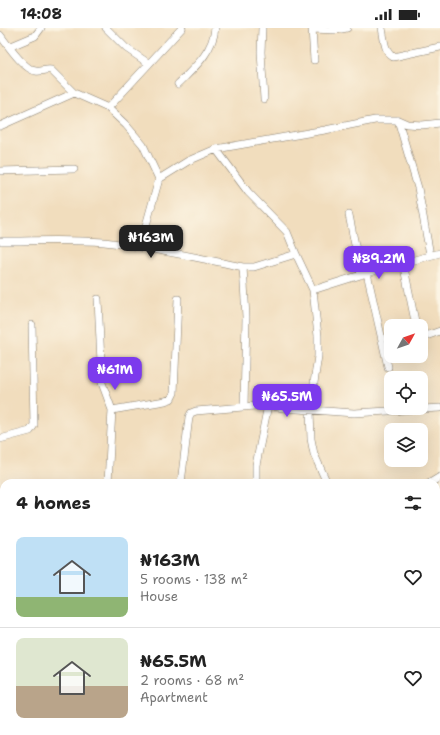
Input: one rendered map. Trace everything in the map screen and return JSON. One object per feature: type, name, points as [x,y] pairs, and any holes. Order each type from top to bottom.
[{"type":"street","points":[[5,45],[35,36],[41,28]]},
{"type":"street","points":[[106,28],[126,48],[148,63]]},
{"type":"street","points":[[108,108],[182,28]]},
{"type":"street","points":[[178,84],[193,70],[207,53],[215,28]]},
{"type":"street","points":[[262,28],[261,52],[264,99]]},
{"type":"street","points":[[314,60],[312,28],[336,30],[347,28]]},
{"type":"street","points":[[382,28],[386,50],[390,56],[393,57],[440,47]]},
{"type":"street","points":[[0,35],[5,45],[33,71],[40,72],[47,69],[51,70],[74,93],[108,108],[126,125],[143,145],[159,179],[140,247]]},
{"type":"street","points":[[0,126],[74,93]]},
{"type":"street","points":[[159,179],[188,161],[216,149],[375,120],[398,120],[407,124],[422,125],[440,123]]},
{"type":"street","points":[[398,120],[418,188],[430,255]]},
{"type":"street","points":[[216,149],[248,192],[288,232],[296,254],[314,290],[318,336],[318,356],[310,410],[311,439],[314,454],[325,479]]},
{"type":"street","points":[[0,172],[74,169]]},
{"type":"street","points":[[349,215],[388,367]]},
{"type":"street","points":[[0,241],[104,242],[140,247],[244,267],[254,267],[296,254]]},
{"type":"street","points":[[314,290],[364,274],[440,253]]},
{"type":"street","points":[[403,263],[415,319]]},
{"type":"street","points":[[244,267],[246,317],[244,407]]},
{"type":"street","points":[[98,299],[102,383],[112,410],[108,479]]},
{"type":"street","points":[[112,410],[171,399],[174,393],[178,300]]},
{"type":"street","points":[[0,439],[30,431],[34,425],[32,325]]},
{"type":"street","points":[[428,335],[440,331]]},
{"type":"street","points":[[256,479],[256,465],[268,406]]},
{"type":"street","points":[[181,479],[189,417],[191,413],[196,411],[268,406],[354,413],[440,408]]}]
